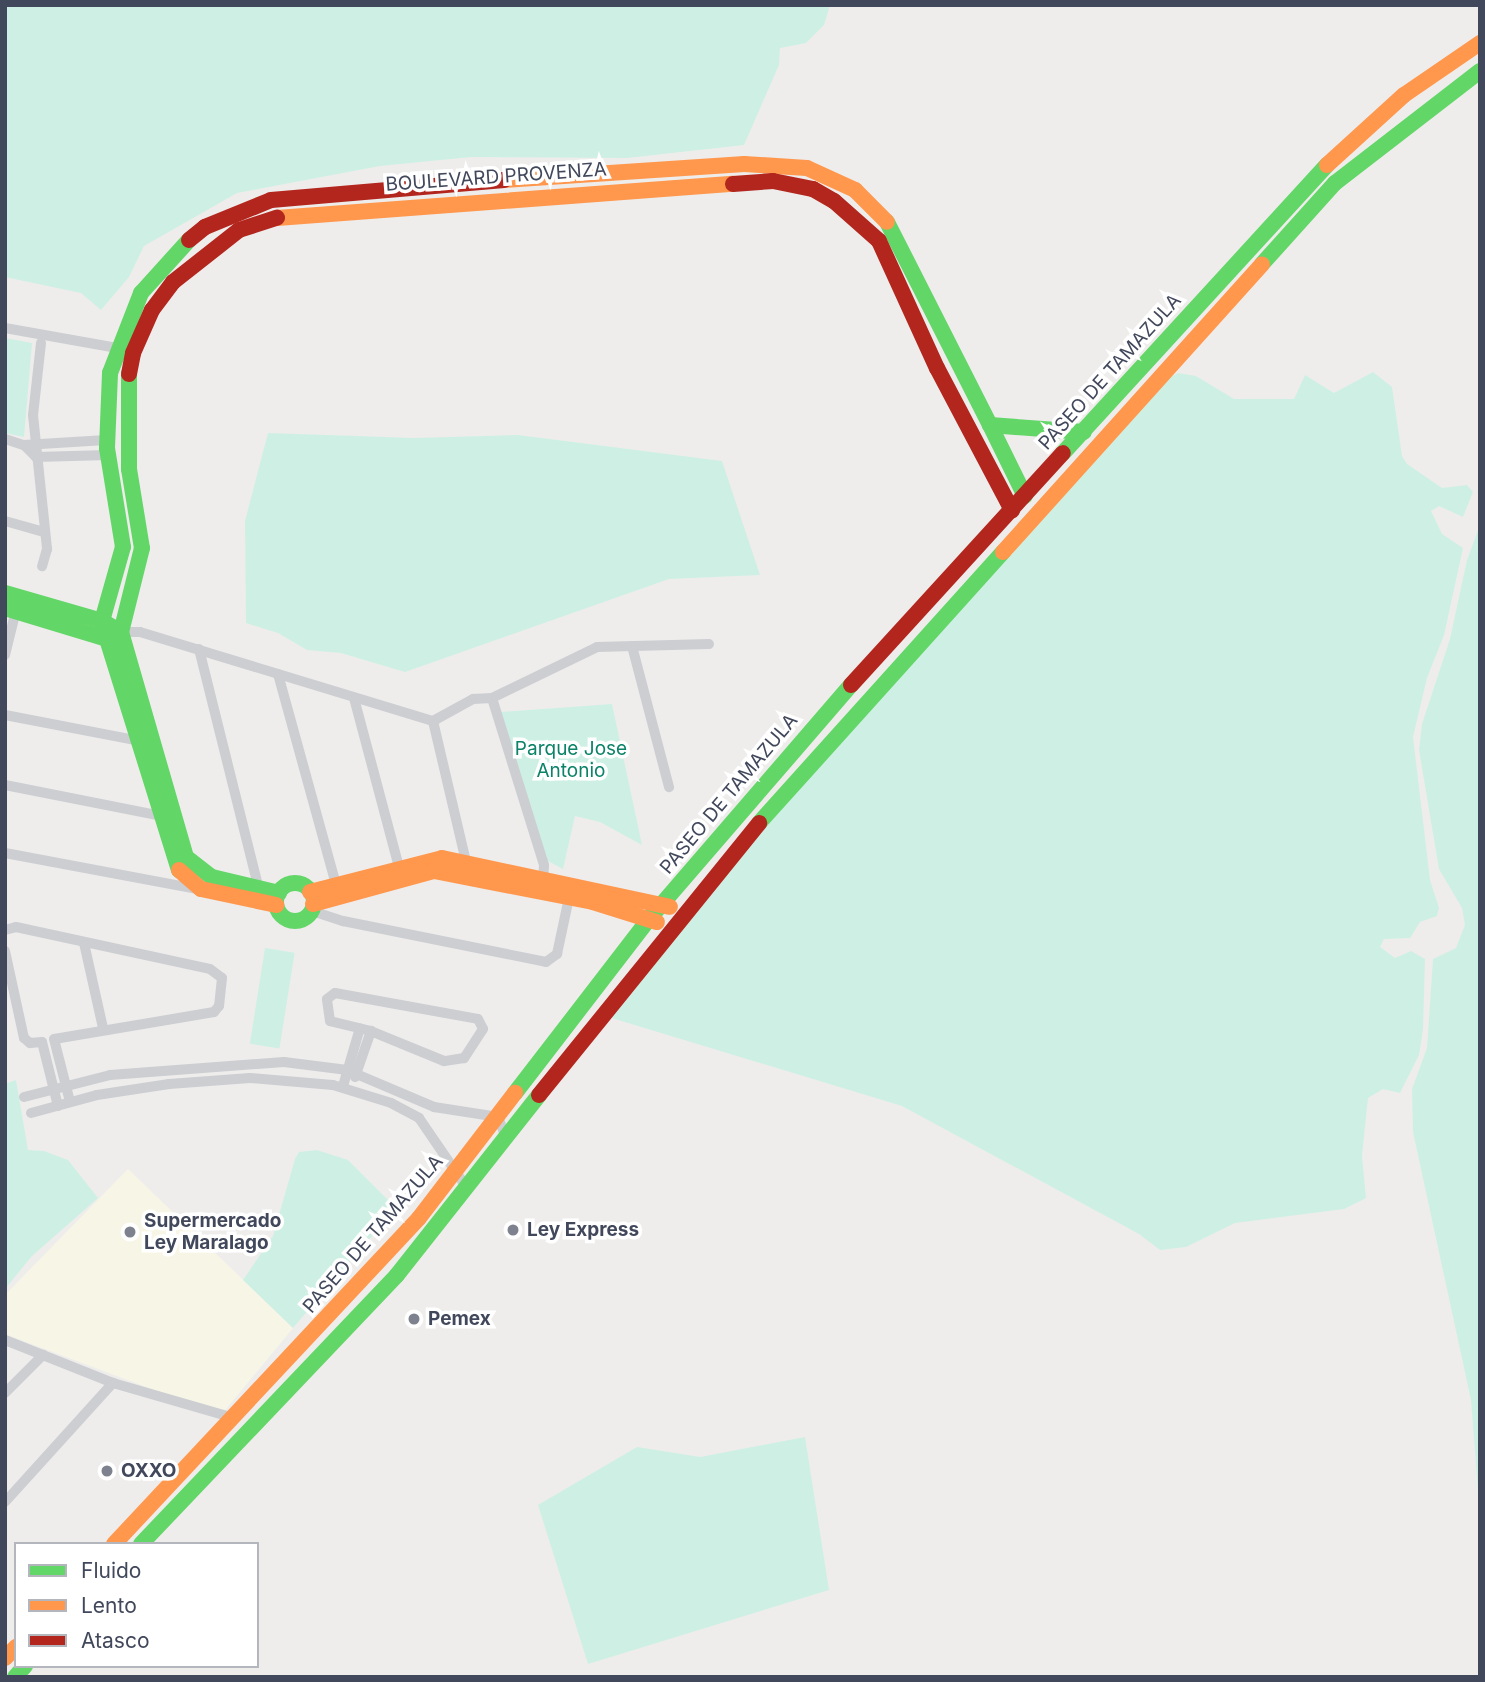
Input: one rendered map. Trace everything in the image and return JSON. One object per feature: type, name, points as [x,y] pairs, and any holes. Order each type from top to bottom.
[{"type":"street","name":"PASEO DE TAMAZULA","points":[[116,1542],[387,1254],[455,1172],[649,919],[810,730],[1322,169],[1404,95],[1480,43]]},
{"type":"street","name":"PASEO DE TAMAZULA","points":[[143,1542],[365,1311],[467,1188],[682,912],[1335,183],[1422,112],[1480,71]]},
{"type":"street","name":"BOULEVARD PROVENZA","points":[[114,636],[142,548],[134,508],[126,394],[134,351],[152,310],[173,282],[213,247],[239,230],[278,218],[658,180],[781,163],[832,177],[865,199],[892,228],[1025,496]]},
{"type":"street","name":"BOULEVARD PROVENZA","points":[[102,621],[122,547],[107,447],[106,404],[117,348],[141,293],[205,227],[271,200],[333,192],[658,180],[773,181],[813,189],[834,201],[879,241],[907,304],[1012,510]]},
{"type":"street","points":[[333,192],[336,211]]},
{"type":"street","points":[[907,304],[926,296]]},
{"type":"street","points":[[5,328],[134,351]]},
{"type":"street","points":[[41,343],[29,443],[36,457],[44,532],[42,566]]},
{"type":"street","points":[[990,425],[1084,432]]},
{"type":"street","points":[[5,439],[29,443],[107,447]]},
{"type":"street","points":[[36,457],[107,447]]},
{"type":"street","points":[[115,512],[134,508]]},
{"type":"street","points":[[5,520],[44,532]]},
{"type":"street","points":[[11,602],[114,636],[140,632],[433,721],[473,699],[492,698],[597,648],[709,644]]},
{"type":"street","points":[[11,602],[102,621],[114,636],[144,741],[186,857],[212,877],[269,898]]},
{"type":"street","points":[[6,650],[11,602]]},
{"type":"street","points":[[632,646],[669,787]]},
{"type":"street","points":[[199,649],[269,898],[281,915],[292,921],[303,919],[312,902],[336,885],[400,872]]},
{"type":"street","points":[[278,674],[336,885]]},
{"type":"street","points":[[354,698],[400,872]]},
{"type":"street","points":[[492,698],[504,726],[543,885]]},
{"type":"street","points":[[5,715],[144,741]]},
{"type":"street","points":[[433,721],[468,869]]},
{"type":"street","points":[[144,741],[156,815],[175,867],[201,889]]},
{"type":"street","points":[[5,785],[156,815]]},
{"type":"street","points":[[5,853],[201,889],[269,898],[294,884],[312,902],[343,921],[546,961],[557,954],[571,891]]},
{"type":"street","points":[[312,902],[400,872],[429,859],[571,891],[662,905],[682,912]]},
{"type":"street","points":[[571,891],[670,928]]},
{"type":"street","points":[[5,930],[16,927],[210,970],[222,978],[219,1006],[214,1012],[103,1028],[30,1043],[24,1038],[5,951]]},
{"type":"street","points":[[84,943],[103,1028]]},
{"type":"street","points":[[358,995],[478,1019],[484,1026],[464,1058],[450,1063],[372,1031],[330,1021],[328,997],[358,995]]},
{"type":"street","points":[[347,1088],[360,1028]]},
{"type":"street","points":[[352,1072],[372,1031]]},
{"type":"street","points":[[48,1040],[70,1102]]},
{"type":"street","points":[[48,1040],[58,1106]]},
{"type":"street","points":[[24,1097],[123,1073],[249,1062],[284,1062],[352,1072],[435,1107],[498,1117],[506,1138]]},
{"type":"street","points":[[249,1062],[255,1070],[250,1078]]},
{"type":"street","points":[[283,1079],[284,1062]]},
{"type":"street","points":[[31,1113],[141,1087],[250,1078],[283,1079],[347,1088],[391,1103],[422,1125],[467,1188]]},
{"type":"street","points":[[391,1103],[397,1090]]},
{"type":"street","points":[[422,1125],[435,1107]]},
{"type":"street","points":[[365,1311],[366,1296],[387,1254]]},
{"type":"street","points":[[5,1340],[113,1383],[234,1418]]},
{"type":"street","points":[[5,1393],[43,1355]]},
{"type":"street","points":[[5,1502],[113,1383]]},
{"type":"street","points":[[195,1458],[210,1470]]},
{"type":"shaded area","name":"Supermercado Ley Maralago","points":[[128,1169],[293,1328],[221,1415],[5,1334],[5,1295]]},
{"type":"green space","points":[[5,5],[830,5],[824,25],[806,43],[780,48],[779,65],[744,145],[627,158],[471,157],[380,166],[237,193],[144,246],[129,277],[101,310],[81,293],[5,277]]},
{"type":"green space","points":[[5,338],[32,343],[24,437],[5,433]]},
{"type":"green space","points":[[1373,372],[1392,387],[1402,456],[1407,464],[1442,488],[1467,485],[1473,492],[1463,517],[1439,506],[1431,511],[1442,534],[1463,548],[1444,635],[1427,678],[1413,737],[1430,880],[1439,908],[1437,916],[1420,922],[1410,938],[1384,939],[1380,947],[1395,958],[1411,951],[1425,959],[1423,1030],[1419,1055],[1400,1093],[1383,1089],[1368,1098],[1362,1156],[1366,1198],[1344,1209],[1235,1223],[1186,1247],[1160,1250],[1139,1234],[902,1106],[605,1016],[685,912],[1167,379],[1178,373],[1196,376],[1234,399],[1294,399],[1305,375],[1334,393]]},
{"type":"green space","points":[[268,433],[414,438],[518,435],[722,461],[760,575],[669,579],[405,672],[341,653],[307,650],[278,633],[246,623],[245,521]]},
{"type":"green space","points":[[1480,525],[1480,1516],[1471,1400],[1413,1132],[1412,1089],[1427,1048],[1433,959],[1456,948],[1465,925],[1462,908],[1439,869],[1419,750],[1422,724],[1450,639],[1467,560]]},
{"type":"green space","name":"Parque Jose Antonio","points":[[612,704],[642,845],[600,822],[575,816],[563,869],[546,860],[500,712]]},
{"type":"green space","points":[[265,948],[295,953],[279,1048],[250,1044]]},
{"type":"green space","points":[[16,1080],[28,1150],[44,1151],[68,1160],[98,1198],[32,1256],[5,1289],[5,1084]]},
{"type":"green space","points":[[317,1150],[348,1160],[396,1208],[293,1328],[243,1280],[273,1236],[295,1159],[299,1152]]},
{"type":"green space","points":[[805,1437],[829,1590],[588,1664],[538,1505],[637,1447],[700,1457]]},
{"type":"traffic: fast","points":[[1262,264],[1335,183],[1480,71]]},
{"type":"traffic: fast","points":[[1063,453],[1327,165]]},
{"type":"traffic: fast","points":[[887,222],[990,425],[1084,432]]},
{"type":"traffic: fast","points":[[129,374],[129,469],[142,548],[121,632],[107,639],[102,621],[123,547],[107,448],[110,373],[141,293],[189,240]]},
{"type":"traffic: fast","points":[[990,425],[1025,496]]},
{"type":"traffic: fast","points":[[759,823],[1003,552]]},
{"type":"traffic: fast","points":[[5,593],[102,621],[121,632],[186,857],[212,877],[279,893]]},
{"type":"traffic: fast","points":[[5,608],[107,639],[179,870]]},
{"type":"traffic: fast","points":[[515,1093],[649,919],[851,685]]},
{"type":"traffic: fast","points":[[295,883],[308,889],[314,902],[308,915],[295,921],[282,915],[276,902],[282,889],[295,883]]},
{"type":"traffic: fast","points":[[143,1542],[397,1275],[539,1095]]},
{"type":"traffic: fast","points":[[15,1677],[23,1668]]},
{"type":"traffic: slow","points":[[1327,165],[1404,95],[1480,43]]},
{"type":"traffic: slow","points":[[504,180],[744,164],[807,168],[855,190],[887,222]]},
{"type":"traffic: slow","points":[[277,218],[733,184]]},
{"type":"traffic: slow","points":[[1003,552],[1262,264]]},
{"type":"traffic: slow","points":[[310,892],[442,858],[670,907]]},
{"type":"traffic: slow","points":[[179,870],[201,889],[276,905]]},
{"type":"traffic: slow","points":[[313,904],[434,871],[593,902],[657,922]]},
{"type":"traffic: slow","points":[[116,1542],[419,1218],[515,1093]]},
{"type":"traffic: slow","points":[[5,1658],[14,1649]]},
{"type":"traffic: jam","points":[[189,240],[205,227],[271,200],[504,180]]},
{"type":"traffic: jam","points":[[733,184],[773,181],[813,189],[834,201],[879,241],[937,368],[1012,510]]},
{"type":"traffic: jam","points":[[129,374],[133,353],[152,310],[173,282],[239,230],[277,218]]},
{"type":"traffic: jam","points":[[851,685],[1063,453]]},
{"type":"traffic: jam","points":[[539,1095],[759,823]]},
{"type":"place","name":"Ley Express","points":[[513,1230]]},
{"type":"place","name":"Supermercado Ley Maralago","points":[[130,1232]]},
{"type":"place","name":"Pemex","points":[[414,1319]]},
{"type":"place","name":"OXXO","points":[[107,1471]]}]
